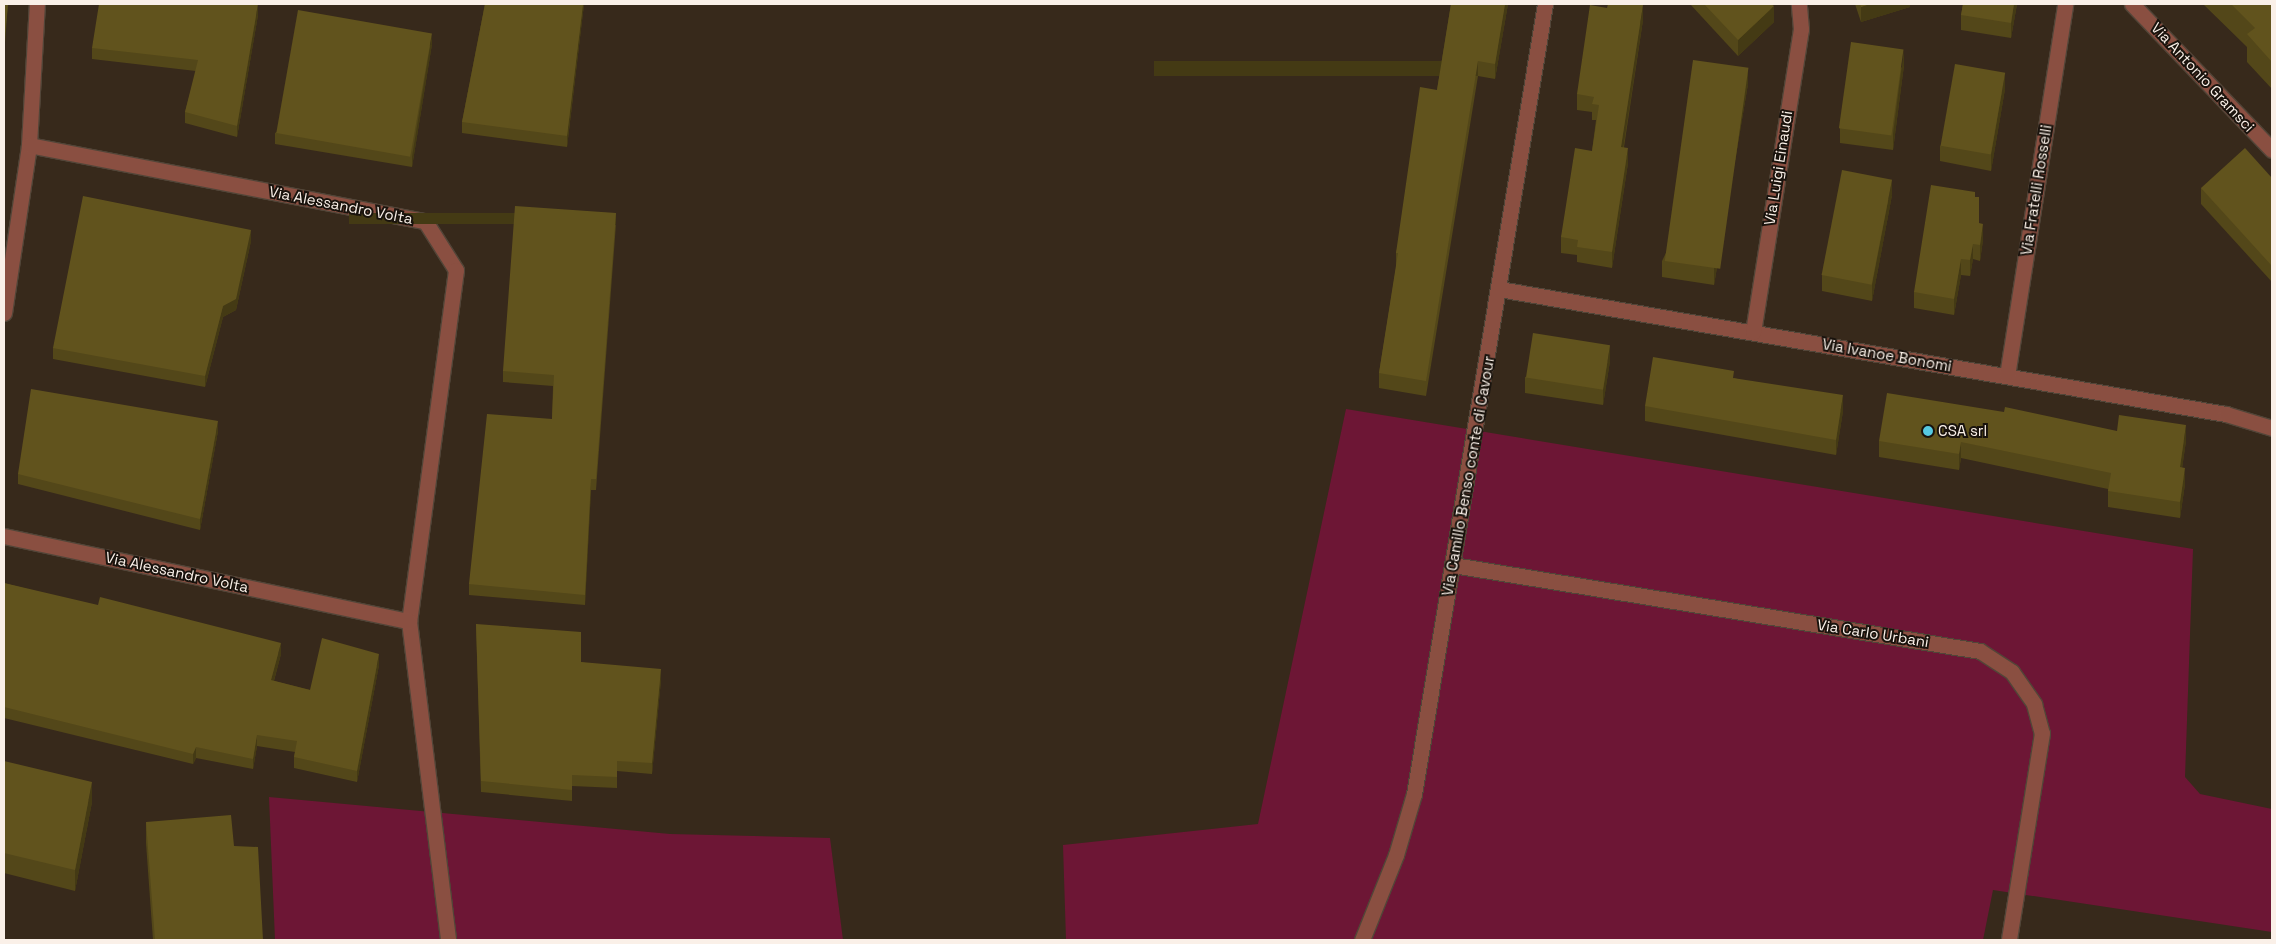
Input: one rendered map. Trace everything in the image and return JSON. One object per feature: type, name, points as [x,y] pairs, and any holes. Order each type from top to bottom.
[{"type":"street","points":[[4,313],[29,145],[37,4]]},
{"type":"street","name":"Via Camillo Benso conte di Cavour","points":[[1362,940],[1396,855],[1414,794],[1545,4]]},
{"type":"street","name":"Via Luigi Einaudi","points":[[1753,332],[1801,29],[1799,4]]},
{"type":"street","name":"Via Fratelli Rosselli","points":[[2007,376],[2064,4]]},
{"type":"street","name":"Via Antonio Gramsci","points":[[2132,4],[2272,150]]},
{"type":"street","name":"Via Alessandro Volta","points":[[29,145],[425,221],[456,270],[409,621],[448,940]]},
{"type":"street","name":"Via Ivanoe Bonomi","points":[[1499,289],[2226,414],[2272,428]]},
{"type":"street","name":"Via Alessandro Volta","points":[[4,536],[409,621]]},
{"type":"street","name":"Via Carlo Urbani","points":[[1453,565],[1980,651],[2012,672],[2034,704],[2042,733],[2009,940]]},
{"type":"shaded area","points":[[1346,409],[2193,549],[2185,777],[2200,794],[2272,809],[2272,932],[1993,890],[1983,940],[1066,940],[1063,845],[1258,824]]},
{"type":"shaded area","points":[[269,797],[670,834],[830,838],[843,940],[275,940]]},
{"type":"building","points":[[4,4],[8,4],[5,33],[4,32]]},
{"type":"building","points":[[99,4],[258,4],[237,126],[185,112],[198,60],[92,48]]},
{"type":"building","points":[[485,4],[583,4],[567,136],[462,122]]},
{"type":"building","points":[[1451,4],[1505,4],[1495,64],[1478,61],[1426,381],[1379,373],[1398,253],[1396,253],[1420,87],[1437,90]]},
{"type":"building","points":[[1608,4],[1643,5],[1621,147],[1628,148],[1612,252],[1577,247],[1578,240],[1561,237],[1575,148],[1592,151],[1599,105],[1592,104],[1594,97],[1577,94],[1590,5],[1607,8]]},
{"type":"building","points":[[1704,4],[1771,4],[1774,6],[1738,40]]},
{"type":"building","points":[[1963,4],[2014,4],[2011,23],[1961,15]]},
{"type":"building","points":[[2231,4],[2272,4],[2272,62],[2247,34],[2255,28]]},
{"type":"building","points":[[298,10],[432,34],[410,157],[276,133]]},
{"type":"building","points":[[1851,42],[1903,49],[1891,136],[1839,128]]},
{"type":"building","points":[[1693,60],[1748,68],[1720,269],[1665,261]]},
{"type":"building","points":[[1955,64],[2005,73],[1991,155],[1941,146]]},
{"type":"building","points":[[2245,148],[2272,178],[2272,266],[2201,188]]},
{"type":"building","points":[[1842,170],[1892,180],[1872,285],[1822,275]]},
{"type":"building","points":[[1931,185],[1975,192],[1975,197],[1979,197],[1979,223],[1983,224],[1980,245],[1973,244],[1970,260],[1961,259],[1954,299],[1914,292]]},
{"type":"building","points":[[83,196],[251,230],[236,299],[223,306],[205,376],[53,348]]},
{"type":"building","points":[[515,206],[616,213],[596,479],[591,479],[585,595],[469,584],[487,414],[552,419],[554,375],[503,371]]},
{"type":"building","points":[[1533,333],[1610,345],[1603,390],[1526,377]]},
{"type":"building","points":[[1653,357],[1734,371],[1733,378],[1843,395],[1836,440],[1645,406]]},
{"type":"building","points":[[31,389],[218,421],[200,519],[18,474]]},
{"type":"building","points":[[1887,393],[2004,412],[2005,407],[2117,431],[2119,415],[2186,425],[2180,467],[2185,468],[2180,502],[2108,491],[2111,473],[1961,442],[1959,454],[1879,441]]},
{"type":"building","points":[[4,583],[98,605],[100,597],[281,643],[271,680],[310,690],[322,638],[379,654],[357,771],[294,757],[297,741],[257,735],[253,759],[196,747],[193,754],[4,707]]},
{"type":"building","points":[[476,624],[581,632],[581,662],[661,669],[652,763],[617,761],[617,777],[572,775],[572,790],[481,781]]},
{"type":"building","points":[[4,761],[92,782],[75,870],[4,853]]},
{"type":"building","points":[[231,815],[234,846],[258,847],[263,940],[155,940],[146,822]]},
{"type":"place","name":"CSA srl","points":[[1928,431]]}]
